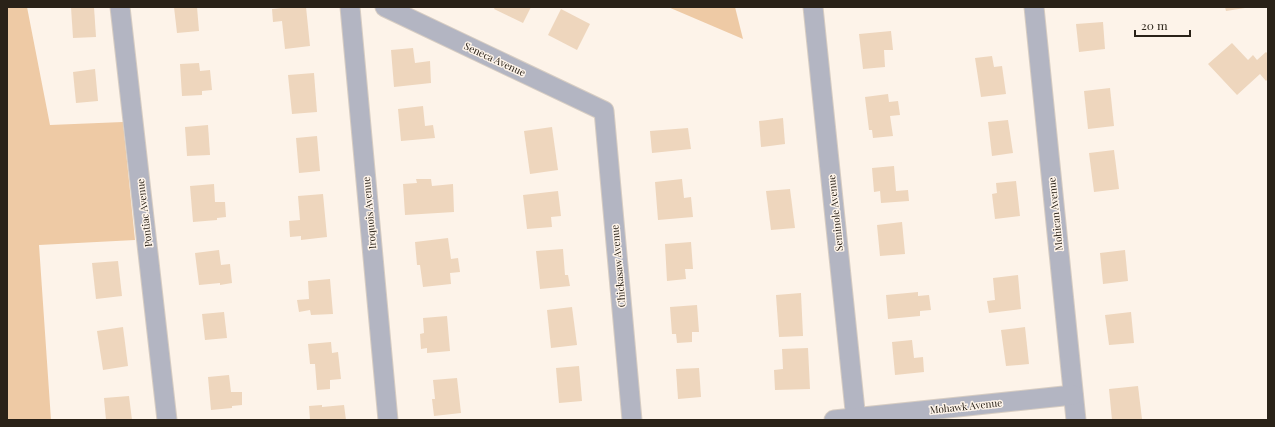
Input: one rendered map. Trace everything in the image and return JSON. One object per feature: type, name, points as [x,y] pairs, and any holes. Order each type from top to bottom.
[{"type":"street","name":"Pontiac Avenue","points":[[120,7],[168,420]]},
{"type":"street","name":"Iroquois Avenue","points":[[350,7],[388,420]]},
{"type":"street","name":"Seneca Avenue","points":[[385,7],[604,111]]},
{"type":"street","name":"Seminole Avenue","points":[[814,7],[856,419]]},
{"type":"street","name":"Mohican Avenue","points":[[1034,7],[1076,420]]},
{"type":"street","name":"Chickasaw Avenue","points":[[604,111],[632,420]]},
{"type":"street","name":"Mohawk Avenue","points":[[834,420],[856,419],[1073,395]]},
{"type":"shaded area","points":[[7,7],[27,7],[50,125],[123,122],[135,240],[39,245],[51,420],[7,420]]},
{"type":"shaded area","points":[[668,7],[735,7],[743,39]]},
{"type":"building","points":[[71,7],[94,7],[96,37],[73,38]]},
{"type":"building","points":[[174,7],[197,7],[199,31],[177,33]]},
{"type":"building","points":[[306,7],[310,46],[285,49],[282,21],[273,22],[272,9]]},
{"type":"building","points":[[495,7],[531,7],[523,23],[494,9]]},
{"type":"building","points":[[1225,7],[1245,7],[1245,8],[1226,11]]},
{"type":"building","points":[[561,9],[590,24],[577,50],[548,35]]},
{"type":"building","points":[[1103,22],[1105,49],[1079,52],[1076,24]]},
{"type":"building","points":[[891,31],[893,50],[884,50],[885,67],[863,69],[859,34]]},
{"type":"building","points":[[1232,43],[1248,60],[1253,55],[1257,60],[1266,52],[1268,54],[1268,79],[1266,81],[1260,74],[1237,95],[1208,64]]},
{"type":"building","points":[[413,48],[415,63],[430,61],[431,83],[394,87],[391,50]]},
{"type":"building","points":[[992,56],[994,67],[1002,66],[1006,94],[981,97],[975,58]]},
{"type":"building","points":[[199,63],[200,71],[210,70],[212,90],[202,91],[202,95],[182,96],[180,64]]},
{"type":"building","points":[[95,69],[98,101],[76,103],[73,72]]},
{"type":"building","points":[[314,73],[317,112],[292,114],[288,75]]},
{"type":"building","points":[[1110,88],[1114,126],[1088,129],[1084,91]]},
{"type":"building","points":[[888,94],[889,102],[898,101],[900,115],[890,116],[893,136],[873,138],[872,130],[869,130],[865,97]]},
{"type":"building","points":[[423,106],[425,126],[433,125],[435,138],[401,141],[398,109]]},
{"type":"building","points":[[783,118],[785,144],[761,147],[759,121]]},
{"type":"building","points":[[1008,120],[1013,153],[992,156],[988,122]]},
{"type":"building","points":[[208,125],[210,155],[187,156],[185,127]]},
{"type":"building","points":[[552,127],[558,170],[530,174],[524,131]]},
{"type":"building","points":[[688,128],[691,149],[652,153],[650,131]]},
{"type":"building","points":[[317,136],[320,171],[299,173],[296,138]]},
{"type":"building","points":[[1114,150],[1119,189],[1094,192],[1089,153]]},
{"type":"building","points":[[894,166],[896,191],[908,190],[909,201],[881,203],[880,191],[874,192],[872,168]]},
{"type":"building","points":[[416,179],[431,179],[432,186],[453,184],[454,212],[405,215],[403,184],[417,183]]},
{"type":"building","points":[[682,179],[684,198],[691,197],[693,217],[658,220],[655,182]]},
{"type":"building","points":[[1016,181],[1020,216],[995,219],[992,194],[997,193],[996,183]]},
{"type":"building","points":[[214,184],[215,202],[225,202],[226,217],[217,218],[217,220],[193,222],[190,186]]},
{"type":"building","points":[[790,189],[795,228],[771,230],[766,191]]},
{"type":"building","points":[[558,191],[561,216],[551,217],[552,227],[527,229],[523,195]]},
{"type":"building","points":[[323,194],[327,237],[301,240],[301,236],[290,237],[289,221],[300,220],[298,196]]},
{"type":"building","points":[[902,222],[905,254],[880,256],[877,225]]},
{"type":"building","points":[[448,238],[451,259],[458,258],[460,272],[450,273],[451,284],[423,287],[420,265],[417,265],[415,242]]},
{"type":"building","points":[[691,242],[693,269],[685,269],[686,279],[667,281],[665,244]]},
{"type":"building","points":[[563,249],[565,275],[568,275],[570,286],[540,289],[536,251]]},
{"type":"building","points":[[219,250],[221,265],[230,264],[232,283],[220,285],[220,283],[199,285],[195,253]]},
{"type":"building","points":[[1125,250],[1128,281],[1103,284],[1100,253]]},
{"type":"building","points":[[118,261],[122,296],[96,299],[92,263]]},
{"type":"building","points":[[1018,275],[1021,309],[989,313],[987,301],[995,300],[993,278]]},
{"type":"building","points":[[330,279],[333,314],[311,315],[310,310],[299,312],[297,300],[309,299],[308,281]]},
{"type":"building","points":[[918,292],[918,296],[929,295],[931,310],[920,311],[920,316],[888,319],[886,295]]},
{"type":"building","points":[[801,293],[803,336],[779,337],[776,295]]},
{"type":"building","points":[[697,305],[699,332],[692,332],[692,342],[677,343],[676,334],[672,334],[670,307]]},
{"type":"building","points":[[572,307],[577,345],[551,348],[547,310]]},
{"type":"building","points":[[224,312],[227,338],[205,340],[202,314]]},
{"type":"building","points":[[1131,312],[1134,343],[1109,345],[1105,315]]},
{"type":"building","points":[[447,316],[450,351],[427,353],[427,348],[421,349],[420,334],[424,333],[423,318]]},
{"type":"building","points":[[123,327],[128,366],[103,370],[97,331]]},
{"type":"building","points":[[1025,327],[1029,364],[1006,366],[1001,330]]},
{"type":"building","points":[[912,340],[914,358],[923,357],[924,372],[895,375],[892,342]]},
{"type":"building","points":[[331,342],[332,353],[338,352],[341,379],[330,380],[330,389],[317,390],[315,364],[310,364],[308,344]]},
{"type":"building","points":[[808,348],[810,389],[775,390],[774,370],[783,369],[782,349]]},
{"type":"building","points":[[579,366],[582,401],[559,403],[556,368]]},
{"type":"building","points":[[699,368],[701,397],[678,399],[676,369]]},
{"type":"building","points":[[229,375],[231,392],[242,392],[242,405],[232,406],[232,408],[211,410],[208,377]]},
{"type":"building","points":[[457,378],[461,413],[434,416],[432,399],[435,399],[433,380]]},
{"type":"building","points":[[1138,386],[1142,419],[1112,420],[1109,389]]},
{"type":"building","points":[[129,396],[132,420],[106,420],[104,398]]},
{"type":"building","points":[[322,405],[322,407],[344,405],[346,420],[310,420],[309,406]]}]
